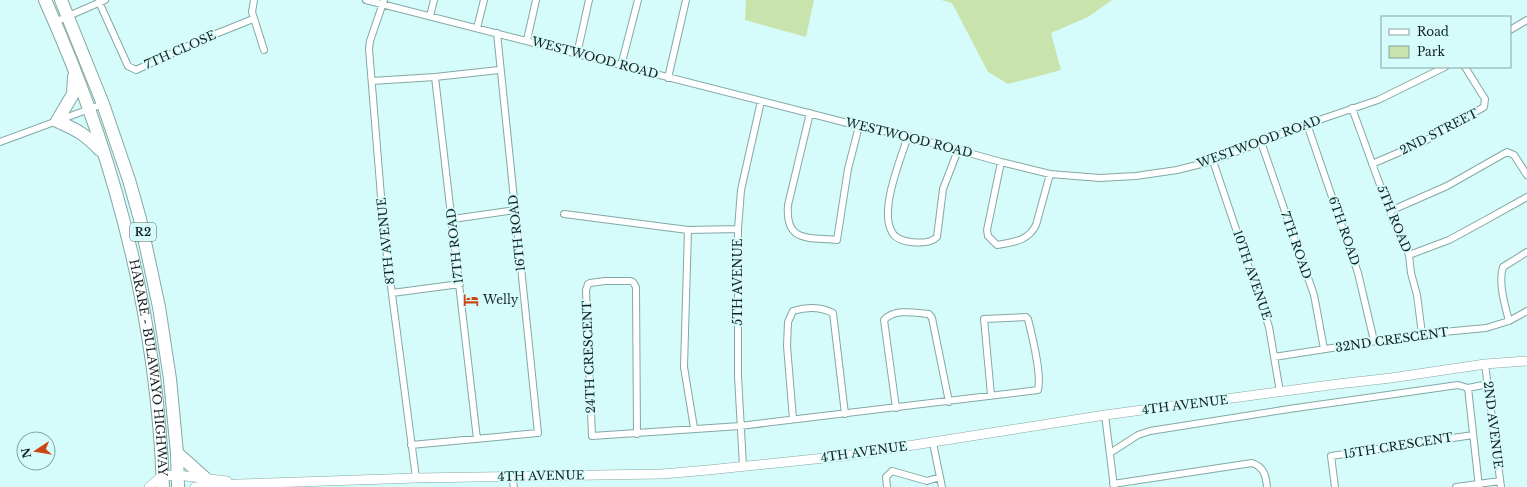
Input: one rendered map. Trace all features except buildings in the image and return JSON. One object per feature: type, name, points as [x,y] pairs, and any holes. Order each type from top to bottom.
[{"type":"highway","name":"HARARE - BULAWAYO HIGHWAY","points":[[45,0],[89,110],[121,208],[133,252],[143,303],[156,386],[156,484]]},
{"type":"highway","name":"HARARE - BULAWAYO HIGHWAY","points":[[61,0],[103,104],[131,186],[146,244],[158,301],[169,372],[177,453],[178,481]]},
{"type":"highway","points":[[73,70],[73,94],[57,121],[89,138],[104,155]]},
{"type":"highway","points":[[177,453],[202,484]]},
{"type":"street","points":[[254,0],[252,12],[264,50]]},
{"type":"street","name":"WESTWOOD ROAD","points":[[366,0],[384,2],[430,16],[527,40],[621,66],[859,126],[908,136],[1050,174],[1100,178],[1136,176],[1177,170],[1213,161],[1307,124],[1378,100],[1443,68]]},
{"type":"street","points":[[430,16],[434,0]]},
{"type":"street","points":[[477,28],[484,0]]},
{"type":"street","points":[[527,40],[536,0]]},
{"type":"street","points":[[577,54],[589,0]]},
{"type":"street","points":[[621,66],[638,0]]},
{"type":"street","points":[[668,78],[686,0]]},
{"type":"street","points":[[55,22],[102,1]]},
{"type":"street","name":"7TH CLOSE","points":[[102,1],[128,66],[136,70],[208,37],[254,19]]},
{"type":"street","name":"8TH AVENUE","points":[[384,2],[369,45],[384,233],[416,478]]},
{"type":"street","points":[[1511,29],[1527,20]]},
{"type":"street","name":"16TH ROAD","points":[[477,439],[538,433],[496,33]]},
{"type":"street","name":"2ND STREET","points":[[1372,164],[1423,142],[1484,107],[1486,103],[1485,99],[1466,68]]},
{"type":"street","points":[[372,81],[436,77],[499,70]]},
{"type":"street","name":"17TH ROAD","points":[[436,77],[477,439]]},
{"type":"street","name":"5TH AVENUE","points":[[743,466],[738,376],[738,229],[741,190],[761,101]]},
{"type":"street","points":[[0,142],[103,104]]},
{"type":"street","name":"5TH ROAD","points":[[1352,108],[1390,211],[1409,255],[1417,295],[1422,334]]},
{"type":"street","points":[[810,113],[788,206],[787,216],[792,231],[799,236],[837,240],[848,169],[859,126]]},
{"type":"street","name":"6TH ROAD","points":[[1307,124],[1358,273],[1374,341]]},
{"type":"street","points":[[908,136],[892,185],[889,204],[888,221],[891,231],[897,239],[912,242],[923,242],[934,240],[937,237],[943,189],[958,150]]},
{"type":"street","name":"7TH ROAD","points":[[1261,142],[1314,295],[1324,349]]},
{"type":"street","points":[[1390,211],[1446,186],[1507,152],[1514,155],[1527,175]]},
{"type":"street","name":"10TH AVENUE","points":[[1213,161],[1269,327],[1280,392]]},
{"type":"street","points":[[1001,162],[987,230],[988,236],[997,245],[1022,240],[1030,236],[1033,232],[1050,174]]},
{"type":"street","points":[[1409,255],[1449,240],[1527,197]]},
{"type":"street","points":[[452,219],[515,210]]},
{"type":"street","points":[[564,214],[688,230],[738,229]]},
{"type":"street","points":[[688,230],[684,367],[694,428]]},
{"type":"street","points":[[1509,321],[1504,300],[1501,273],[1503,267],[1527,252]]},
{"type":"street","name":"24TH CRESCENT","points":[[630,281],[633,282],[637,290],[637,434],[592,436],[586,290],[588,284],[590,283],[630,281]]},
{"type":"street","points":[[392,293],[460,284]]},
{"type":"street","points":[[793,419],[786,346],[788,322],[793,311],[801,309],[819,308],[833,314],[845,414]]},
{"type":"street","name":"32ND CRESCENT","points":[[1274,356],[1422,334],[1486,328],[1509,321],[1527,311]]},
{"type":"street","points":[[896,408],[884,320],[889,315],[896,312],[929,314],[932,318],[949,402]]},
{"type":"street","points":[[637,434],[694,428],[740,426],[949,402],[1038,390],[1039,379],[1028,319],[1022,317],[984,319],[991,396]]},
{"type":"street","name":"4TH AVENUE","points":[[156,484],[178,481],[202,484],[238,484],[416,478],[662,474],[708,470],[844,456],[1105,415],[1391,378],[1485,364],[1527,361]]},
{"type":"street","name":"2ND AVENUE","points":[[1485,364],[1501,484]]},
{"type":"street","points":[[1110,453],[1138,435],[1150,431],[1289,409],[1458,385],[1468,388],[1488,384]]},
{"type":"street","points":[[1468,388],[1479,485]]},
{"type":"street","points":[[1105,415],[1113,485],[1252,463],[1259,465],[1262,469],[1267,487]]},
{"type":"street","name":"15TH CRESCENT","points":[[1335,487],[1331,456],[1473,435]]},
{"type":"street","points":[[411,445],[477,439]]},
{"type":"street","points":[[933,442],[942,487]]},
{"type":"street","points":[[887,487],[886,477],[892,471],[927,481],[940,477]]},
{"type":"street","points":[[512,476],[514,487]]},
{"type":"street","points":[[1456,487],[1501,484]]},
{"type":"green space","points":[[746,0],[814,0],[806,37],[745,20]]},
{"type":"green space","points":[[941,0],[1112,0],[1088,17],[1051,33],[1061,70],[1008,84],[988,72],[952,3]]},
{"type":"place","name":"Welly","points":[[471,300]]}]
